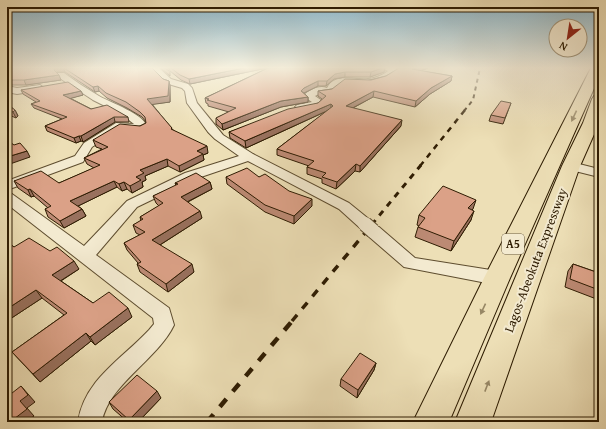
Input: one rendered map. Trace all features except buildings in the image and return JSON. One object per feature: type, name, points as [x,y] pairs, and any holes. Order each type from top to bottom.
[{"type":"highway","name":"Lagos-Abeokuta Expressway","points":[[431,422],[497,278],[587,88]]},
{"type":"highway","name":"Lagos-Abeokuta Expressway","points":[[473,422],[571,166],[595,124],[599,99]]},
{"type":"street","points":[[7,89],[26,90],[36,88]]},
{"type":"street","points":[[7,186],[79,159],[88,145],[120,125],[142,128],[142,125],[136,119],[80,88]]},
{"type":"street","points":[[187,88],[189,90],[192,103],[219,137],[249,157],[344,206],[410,263],[497,278]]},
{"type":"street","points":[[293,109],[314,105],[319,102],[308,96],[320,89],[327,92],[332,88]]},
{"type":"street","points":[[219,137],[232,132]]},
{"type":"street","points":[[85,256],[132,204],[190,176],[249,157]]},
{"type":"street","points":[[571,166],[599,173]]},
{"type":"street","points":[[7,197],[162,314],[164,325],[154,339],[131,360],[98,397],[87,420]]},
{"type":"railway","points":[[464,111],[473,100],[476,88]]},
{"type":"railway","points":[[420,166],[465,110]]},
{"type":"railway","points":[[364,234],[421,165]]},
{"type":"railway","points":[[292,321],[365,233]]},
{"type":"railway","points":[[207,422],[293,320]]}]
